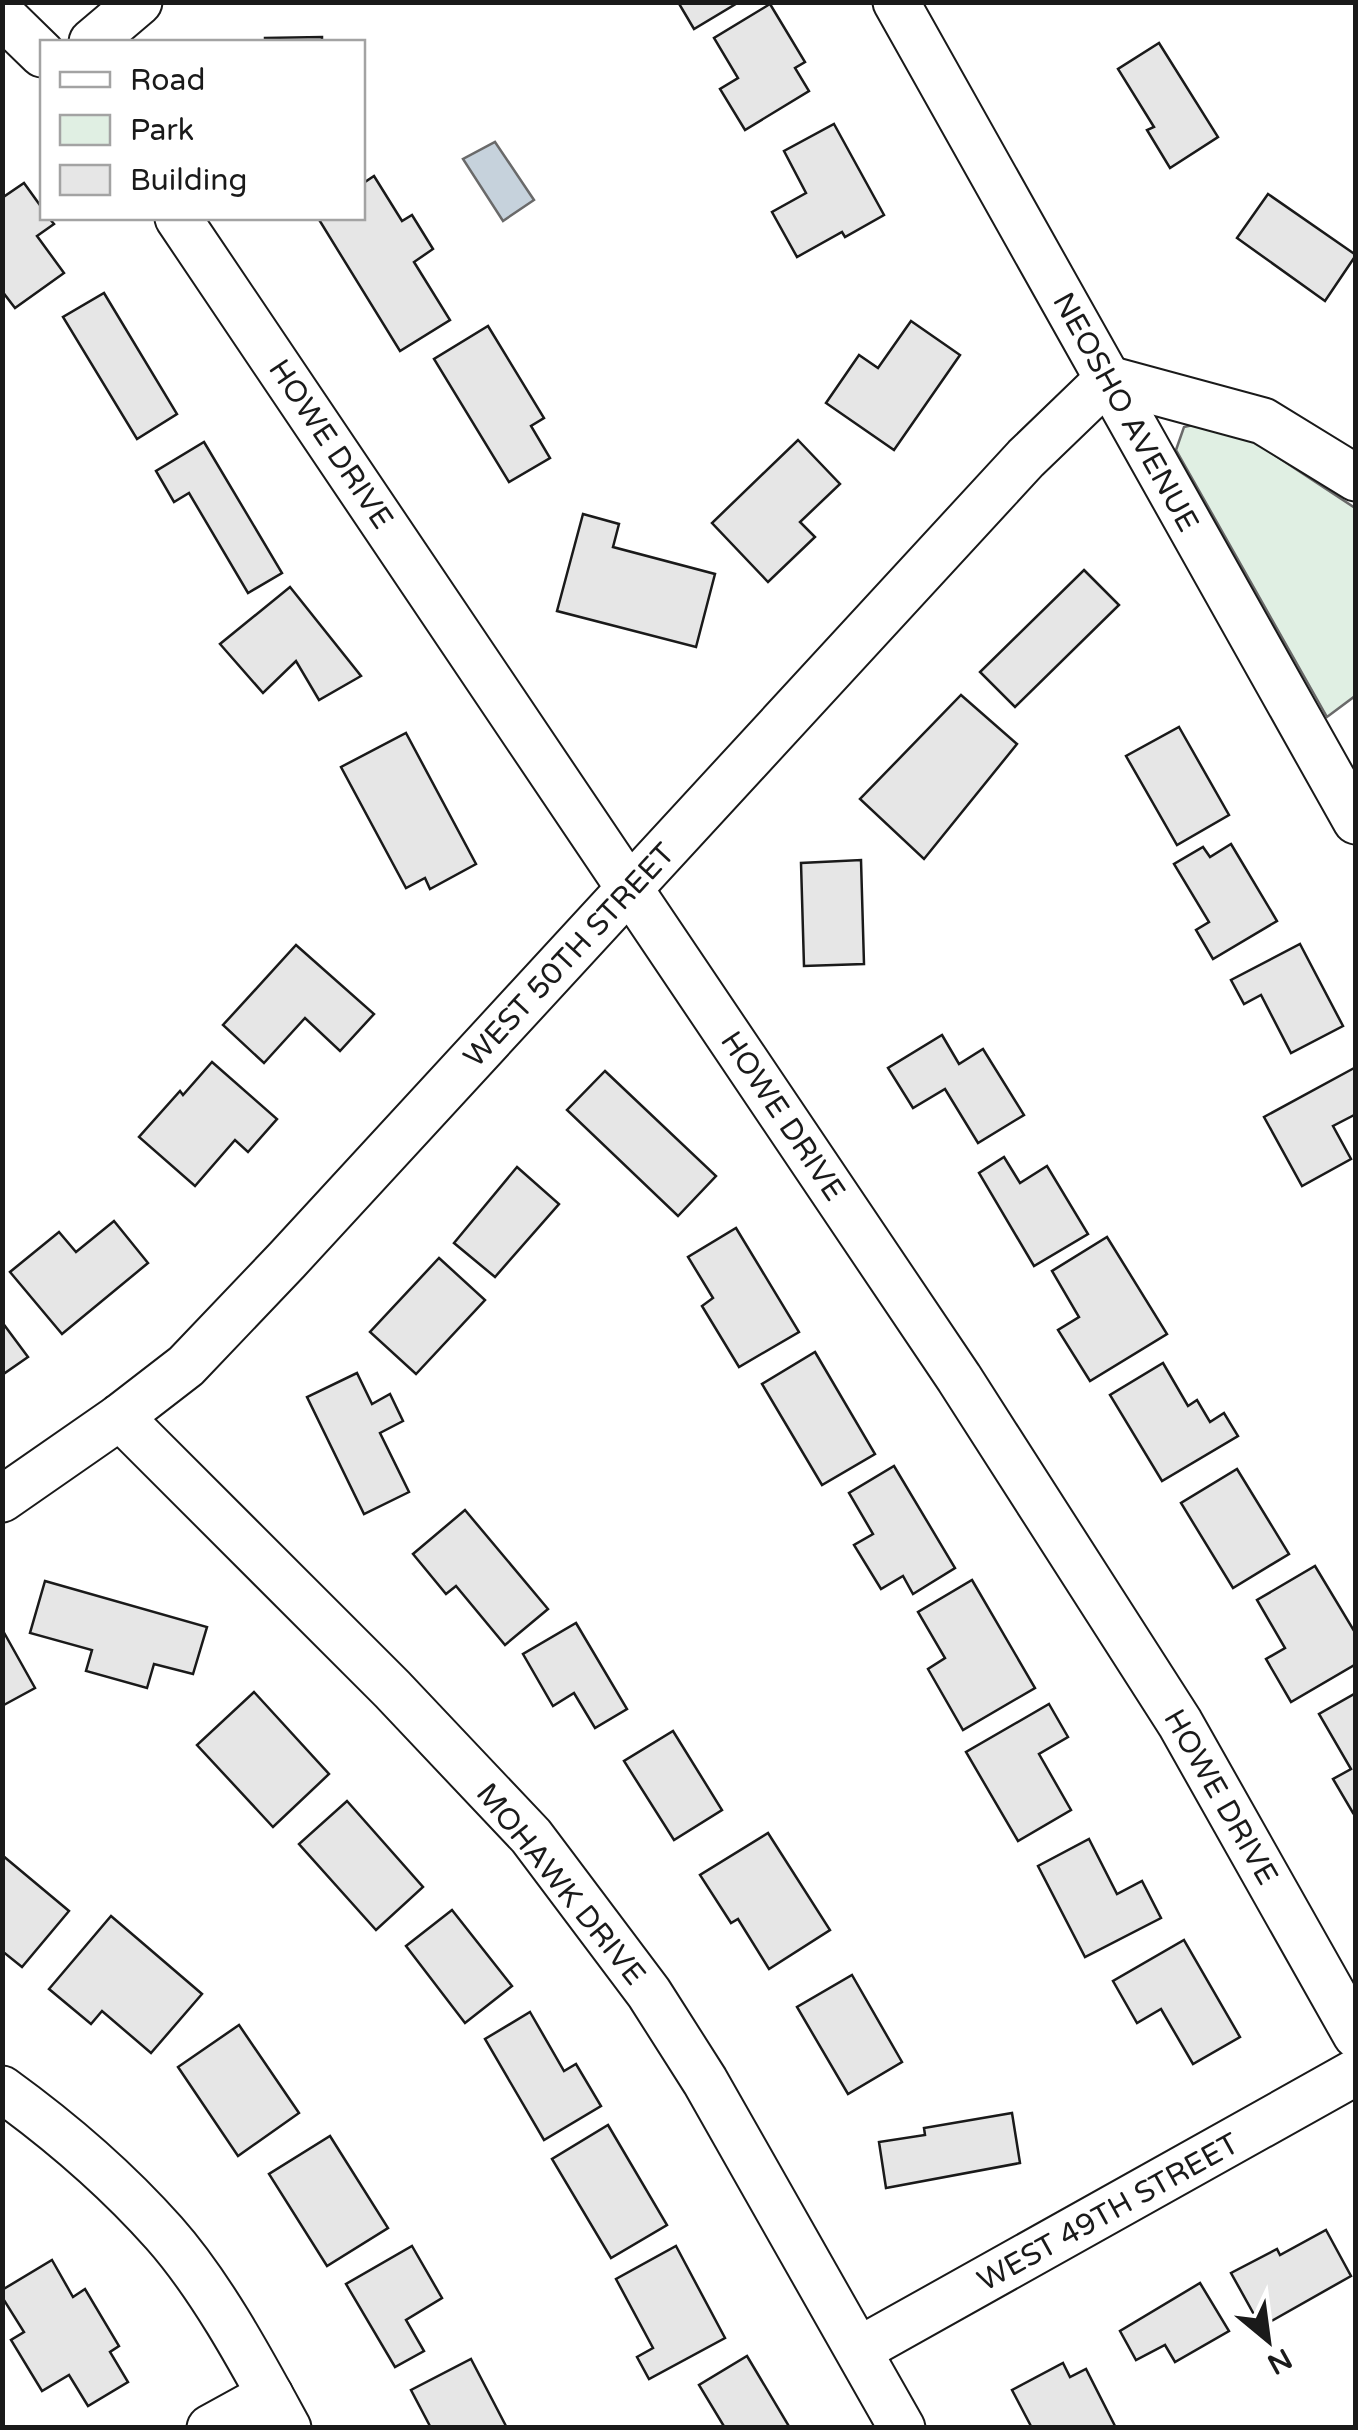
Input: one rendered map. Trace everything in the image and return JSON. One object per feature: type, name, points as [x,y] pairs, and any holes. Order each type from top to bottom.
[{"type":"street","points":[[94,40],[138,2]]},
{"type":"street","name":"NEOSHO AVENUE","points":[[896,2],[1356,822]]},
{"type":"street","points":[[2,15],[40,52]]},
{"type":"street","name":"HOWE DRIVE","points":[[179,220],[959,1378],[1180,1724],[1356,2035]]},
{"type":"street","points":[[1108,380],[1263,421],[1356,478]]},
{"type":"street","name":"WEST 50TH STREET","points":[[2,1499],[186,1366],[1026,458],[1108,380]]},
{"type":"street","name":"MOHAWK DRIVE","points":[[120,1417],[392,1688],[531,1836],[650,1993],[705,2081],[902,2428]]},
{"type":"street","name":"WEST 49TH STREET","points":[[859,2350],[1356,2072]]},
{"type":"street","points":[[2,2089],[52,2125],[166,2235],[227,2322],[279,2411],[210,2428]]},
{"type":"green space","points":[[1220,419],[1355,508],[1355,696],[1327,717],[1176,450],[1184,427]]},
{"type":"shaded area","points":[[495,142],[534,200],[503,221],[463,159]]},
{"type":"building","points":[[678,2],[739,2],[694,29]]},
{"type":"building","points":[[770,4],[805,62],[795,68],[809,91],[745,130],[720,89],[738,78],[714,38]]},
{"type":"building","points":[[322,37],[322,40],[265,40]]},
{"type":"building","points":[[1159,43],[1218,137],[1170,168],[1147,130],[1154,127],[1118,69]]},
{"type":"building","points":[[834,124],[884,215],[797,257],[772,212],[806,193],[784,151]]},
{"type":"building","points":[[374,176],[402,221],[412,215],[433,249],[414,262],[450,320],[400,351],[319,220],[365,220],[365,182]]},
{"type":"building","points":[[24,183],[40,205],[40,220],[54,224],[37,236],[64,273],[15,308],[2,291],[2,198]]},
{"type":"building","points":[[1268,194],[1356,255],[1325,301],[1237,238]]},
{"type":"building","points":[[104,293],[177,414],[137,439],[63,317]]},
{"type":"building","points":[[911,321],[960,355],[894,450],[826,403],[859,355],[878,368]]},
{"type":"building","points":[[488,326],[544,418],[531,426],[550,458],[509,482],[434,359]]},
{"type":"building","points":[[798,440],[840,484],[800,522],[815,537],[768,582],[712,523]]},
{"type":"building","points":[[204,442],[282,573],[248,593],[189,493],[174,502],[156,471]]},
{"type":"building","points":[[583,514],[619,524],[613,547],[715,574],[696,647],[557,611]]},
{"type":"building","points":[[1084,570],[1119,605],[1015,707],[980,672]]},
{"type":"building","points":[[290,587],[361,676],[319,700],[296,661],[263,693],[220,644]]},
{"type":"building","points":[[961,695],[1017,744],[924,859],[860,799]]},
{"type":"building","points":[[1179,727],[1229,815],[1177,845],[1126,756]]},
{"type":"building","points":[[406,733],[476,864],[430,889],[425,878],[406,888],[341,767]]},
{"type":"building","points":[[1231,844],[1277,921],[1213,959],[1196,930],[1209,922],[1174,864],[1203,847],[1210,857]]},
{"type":"building","points":[[861,860],[864,964],[804,966],[801,863]]},
{"type":"building","points":[[1300,944],[1343,1026],[1291,1053],[1261,995],[1244,1004],[1231,980]]},
{"type":"building","points":[[296,945],[374,1014],[340,1051],[305,1018],[264,1063],[223,1025]]},
{"type":"building","points":[[942,1035],[959,1064],[983,1049],[1024,1115],[978,1143],[945,1089],[913,1108],[888,1068]]},
{"type":"building","points":[[212,1062],[277,1119],[248,1152],[235,1140],[195,1186],[139,1137]]},
{"type":"building","points":[[1356,1067],[1356,1114],[1333,1126],[1351,1159],[1302,1186],[1264,1117]]},
{"type":"building","points":[[605,1071],[716,1176],[678,1216],[567,1110]]},
{"type":"building","points":[[1004,1157],[1020,1183],[1047,1166],[1088,1234],[1034,1266],[979,1173]]},
{"type":"building","points":[[517,1167],[559,1204],[495,1277],[454,1243]]},
{"type":"building","points":[[114,1221],[148,1263],[62,1334],[10,1272],[59,1232],[76,1252]]},
{"type":"building","points":[[736,1228],[799,1332],[739,1367],[702,1306],[713,1298],[688,1257]]},
{"type":"building","points":[[1107,1237],[1167,1334],[1090,1381],[1058,1330],[1079,1317],[1052,1271]]},
{"type":"building","points":[[439,1258],[485,1300],[416,1374],[370,1332]]},
{"type":"building","points":[[2,1322],[28,1357],[2,1375]]},
{"type":"building","points":[[815,1352],[875,1454],[822,1485],[762,1384]]},
{"type":"building","points":[[1163,1363],[1188,1406],[1197,1400],[1210,1422],[1224,1413],[1238,1436],[1162,1481],[1110,1395]]},
{"type":"building","points":[[357,1373],[372,1404],[390,1394],[403,1421],[380,1433],[409,1492],[364,1514],[307,1397]]},
{"type":"building","points":[[894,1466],[955,1568],[913,1594],[903,1576],[881,1589],[854,1545],[873,1534],[849,1493]]},
{"type":"building","points":[[1237,1469],[1289,1554],[1233,1588],[1181,1503]]},
{"type":"building","points":[[465,1510],[548,1609],[505,1645],[456,1586],[446,1594],[413,1554]]},
{"type":"building","points":[[1315,1566],[1356,1634],[1356,1664],[1291,1702],[1266,1659],[1285,1648],[1257,1600]]},
{"type":"building","points":[[972,1580],[1035,1688],[963,1730],[928,1669],[945,1658],[918,1612]]},
{"type":"building","points":[[45,1581],[207,1627],[193,1674],[154,1664],[147,1688],[86,1671],[92,1650],[30,1633]]},
{"type":"building","points":[[576,1623],[627,1709],[595,1728],[574,1693],[553,1706],[523,1654]]},
{"type":"building","points":[[2,1629],[35,1688],[2,1706]]},
{"type":"building","points":[[254,1692],[329,1774],[273,1827],[197,1745]]},
{"type":"building","points":[[1356,1693],[1353,1813],[1333,1779],[1351,1769],[1319,1714]]},
{"type":"building","points":[[1049,1704],[1068,1737],[1039,1754],[1071,1810],[1018,1841],[966,1752]]},
{"type":"building","points":[[673,1731],[722,1810],[674,1840],[624,1761]]},
{"type":"building","points":[[347,1801],[423,1887],[376,1930],[299,1844]]},
{"type":"building","points":[[768,1833],[830,1930],[769,1969],[738,1919],[731,1923],[700,1875]]},
{"type":"building","points":[[1089,1839],[1117,1894],[1142,1881],[1161,1918],[1085,1957],[1038,1866]]},
{"type":"building","points":[[2,1855],[69,1911],[22,1967],[2,1951]]},
{"type":"building","points":[[452,1910],[512,1986],[465,2023],[406,1946]]},
{"type":"building","points":[[111,1916],[202,1994],[151,2053],[102,2011],[91,2024],[49,1989]]},
{"type":"building","points":[[1184,1940],[1240,2037],[1193,2064],[1161,2009],[1137,2023],[1113,1981]]},
{"type":"building","points":[[852,1975],[902,2062],[848,2094],[797,2007]]},
{"type":"building","points":[[530,2012],[564,2071],[576,2064],[601,2106],[544,2140],[485,2039]]},
{"type":"building","points":[[239,2025],[299,2113],[238,2156],[178,2067]]},
{"type":"building","points":[[1012,2113],[1020,2163],[886,2188],[879,2142],[925,2135],[924,2128]]},
{"type":"building","points":[[608,2125],[667,2225],[611,2258],[552,2159]]},
{"type":"building","points":[[330,2136],[388,2228],[327,2266],[269,2174]]},
{"type":"building","points":[[1326,2230],[1351,2276],[1261,2327],[1231,2273],[1277,2249],[1280,2255]]},
{"type":"building","points":[[412,2246],[442,2298],[406,2320],[424,2351],[395,2367],[346,2284]]},
{"type":"building","points":[[676,2246],[725,2338],[649,2379],[637,2357],[653,2348],[616,2279]]},
{"type":"building","points":[[52,2260],[73,2297],[85,2289],[119,2346],[110,2352],[128,2382],[88,2406],[69,2375],[42,2391],[11,2340],[24,2332],[2,2297],[2,2290]]},
{"type":"building","points":[[1200,2283],[1229,2331],[1175,2362],[1165,2345],[1136,2360],[1120,2331]]},
{"type":"building","points":[[747,2356],[790,2428],[725,2428],[699,2385]]},
{"type":"building","points":[[471,2359],[507,2428],[431,2428],[411,2390]]},
{"type":"building","points":[[1063,2363],[1070,2377],[1086,2369],[1116,2428],[1032,2428],[1012,2390]]}]
